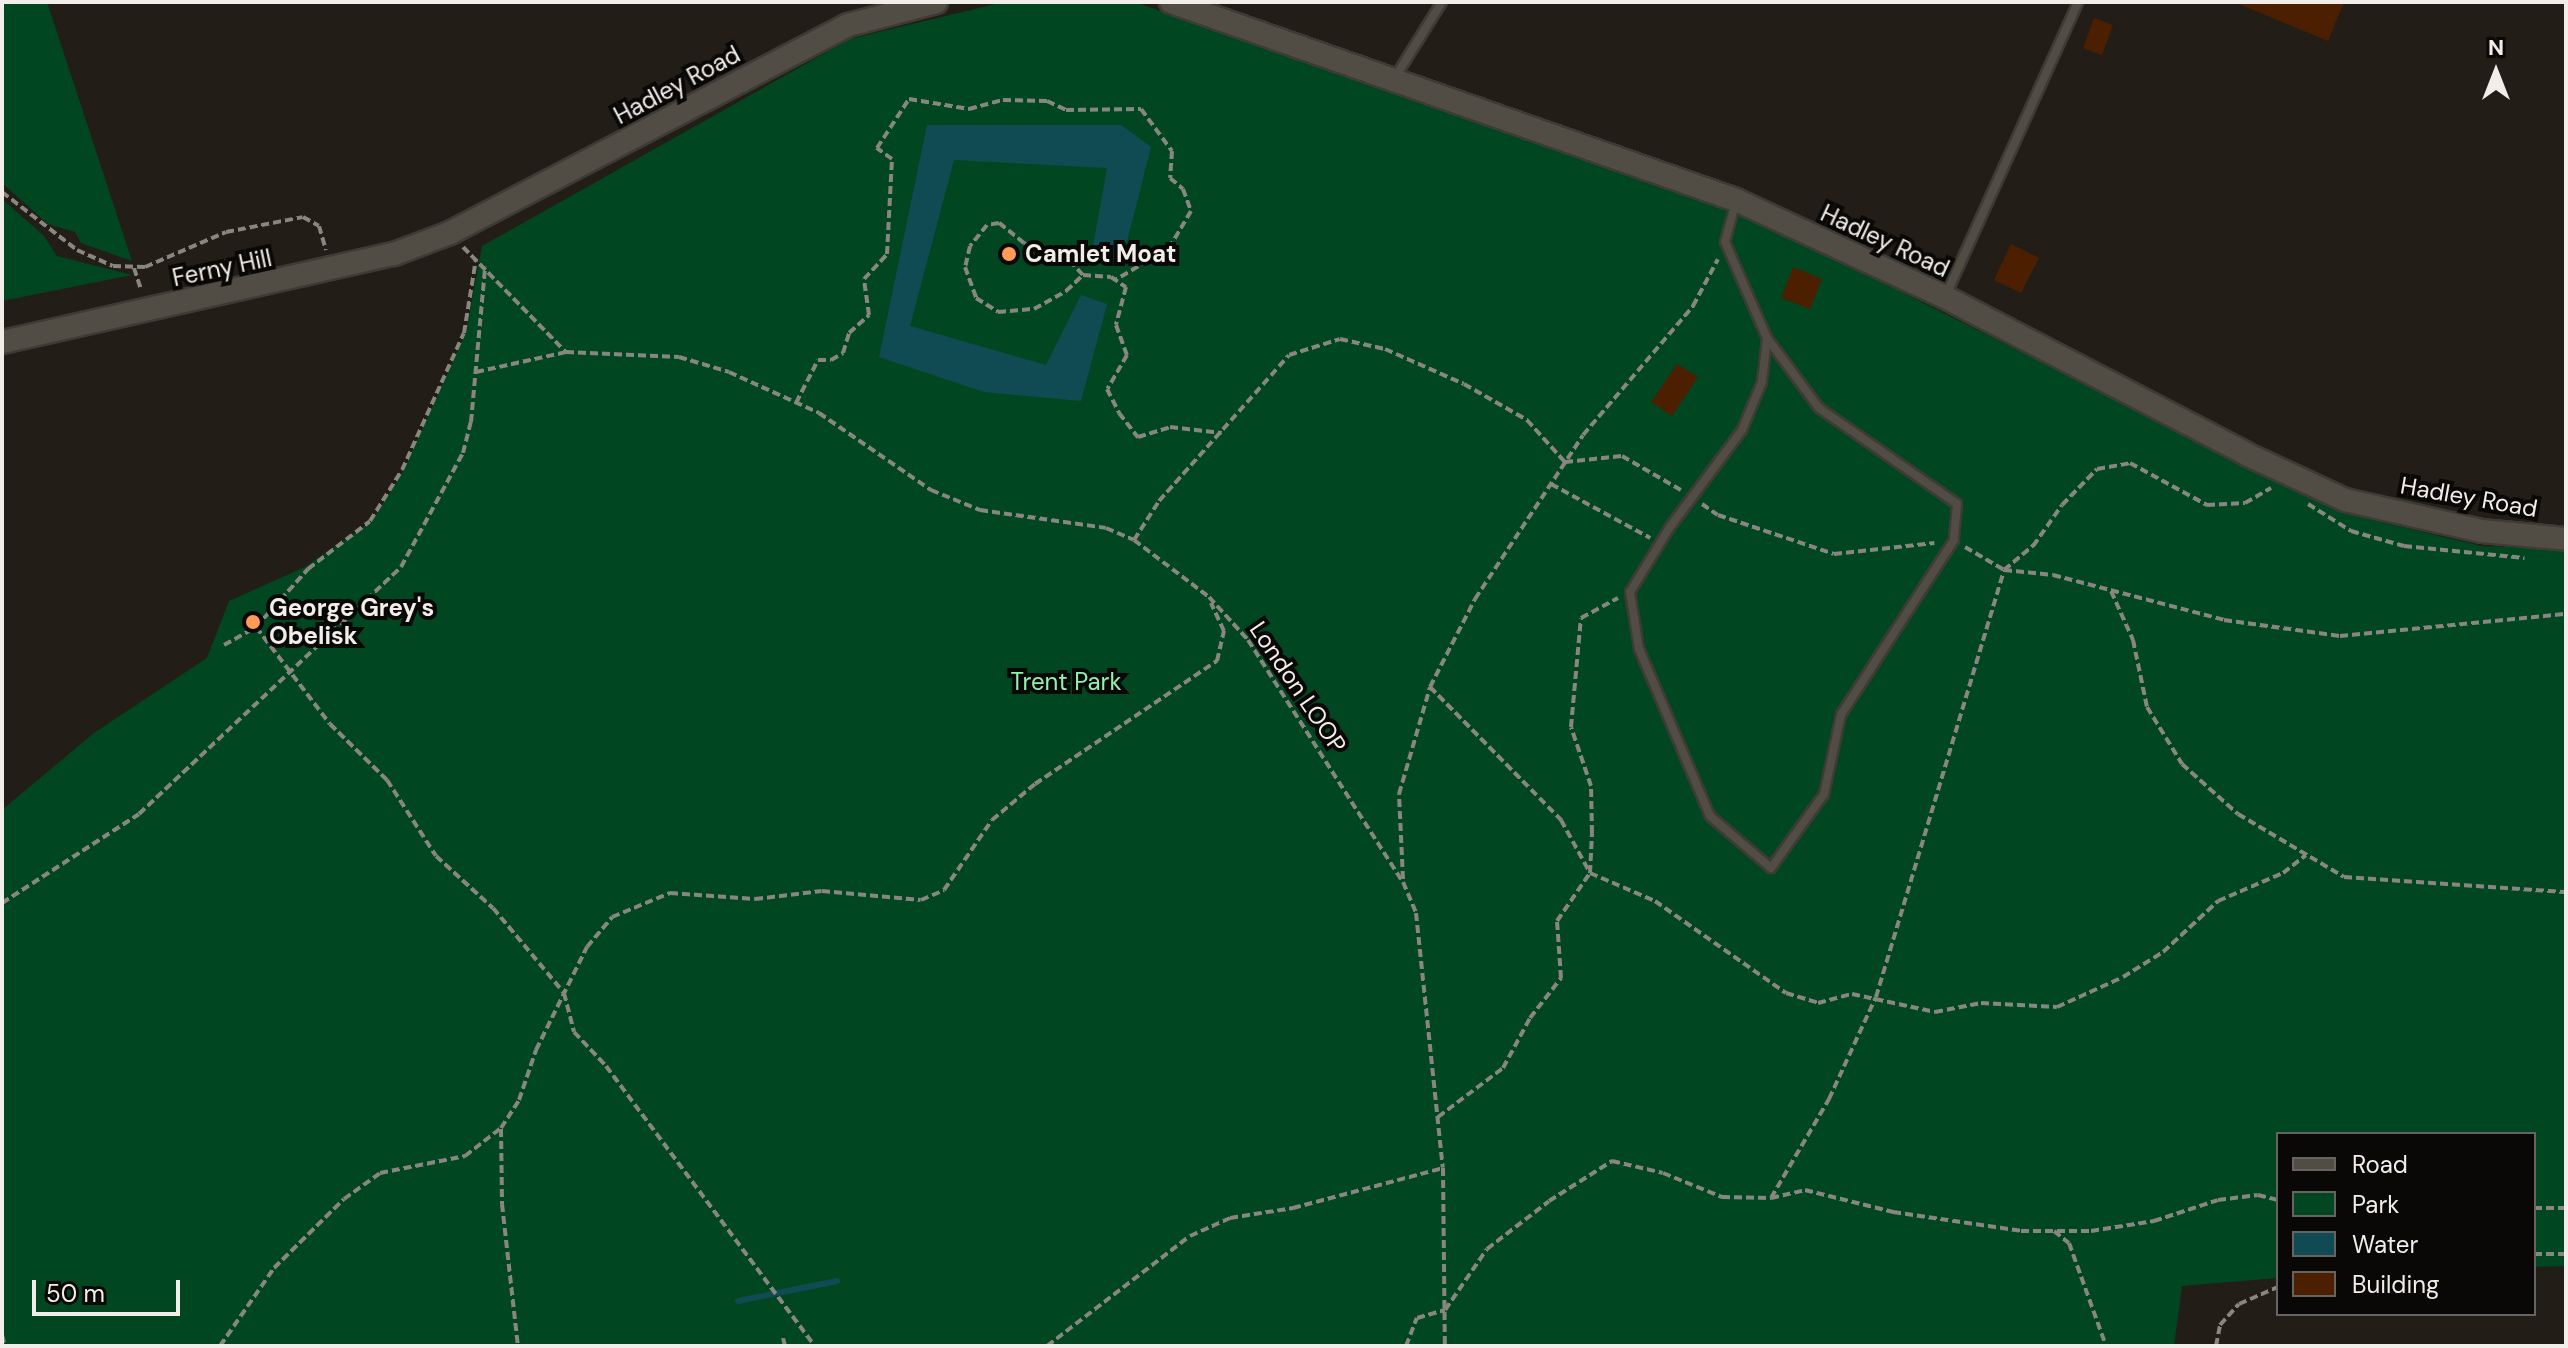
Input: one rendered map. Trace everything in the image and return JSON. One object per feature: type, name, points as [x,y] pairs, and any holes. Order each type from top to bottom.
[{"type":"street","name":"Hadley Road","points":[[457,240],[848,25],[936,2]]},
{"type":"street","name":"Hadley Road","points":[[1171,2],[1736,200],[1945,297],[2292,476],[2360,503],[2482,531],[2566,539]]},
{"type":"street","name":"Ferny Hill","points":[[2,342],[319,274],[457,240]]},
{"type":"lane","points":[[1394,79],[1442,2]]},
{"type":"lane","points":[[1945,297],[2078,2]]},
{"type":"lane","points":[[1736,200],[1725,242],[1767,338],[1819,408],[1957,504],[1954,540],[1841,715],[1824,794],[1771,868],[1710,816],[1639,649],[1630,592],[1660,542],[1742,430],[1762,382],[1767,338]]},
{"type":"path","points":[[796,403],[818,360],[843,353],[849,333],[869,315],[864,279],[887,254],[892,159],[877,148],[909,99],[969,109],[1003,100],[1047,101],[1066,110],[1141,109],[1172,151],[1170,178],[1183,189],[1191,211],[1169,248],[1115,280]]},
{"type":"path","points":[[2,192],[77,250],[99,262],[134,268],[170,260],[226,232],[303,217],[319,226],[328,257]]},
{"type":"path","points":[[1083,275],[1066,291],[1034,309],[998,312],[976,298],[965,267],[970,246],[987,225],[999,223],[1024,243],[1072,263],[1083,275],[1115,280],[1126,287],[1116,325],[1127,355],[1107,389],[1119,413],[1138,437],[1170,427],[1222,433]]},
{"type":"path","points":[[457,240],[566,352]]},
{"type":"path","points":[[1403,882],[1399,794],[1430,687],[1475,599],[1565,462],[1693,306],[1713,273],[1722,244]]},
{"type":"path","points":[[224,645],[256,627],[308,569],[370,521],[402,470],[464,333],[476,259]]},
{"type":"path","points":[[2,903],[139,814],[401,567],[463,453],[476,372],[485,267]]},
{"type":"path","points":[[134,268],[141,290]]},
{"type":"path","points":[[1134,540],[1159,501],[1289,355],[1340,339],[1385,349],[1464,384],[1527,420],[1565,462]]},
{"type":"path","name":"London LOOP","points":[[476,372],[566,352],[679,357],[796,403],[931,490],[980,510],[1106,528],[1134,540],[1209,597],[1248,640],[1403,882],[1416,913],[1443,1168],[1445,1346]]},
{"type":"path","points":[[1771,1198],[1829,1099],[1876,997],[2004,570],[2033,546],[2062,505],[2097,469],[2130,463],[2207,505],[2245,503],[2292,476],[2312,511],[2351,531],[2404,546],[2527,558]]},
{"type":"path","points":[[1551,484],[1660,542]]},
{"type":"path","points":[[1834,554],[1954,540],[2004,570],[2053,575],[2224,620],[2340,636],[2566,614]]},
{"type":"path","points":[[2110,590],[2133,640],[2147,707],[2182,764],[2238,814],[2306,855],[2356,878],[2566,892]]},
{"type":"path","points":[[1438,1117],[1503,1068],[1530,1018],[1561,978],[1557,921],[1590,873],[1591,786],[1571,727],[1581,618],[1630,592]]},
{"type":"path","points":[[220,1346],[274,1268],[344,1199],[380,1173],[465,1156],[501,1128],[519,1100],[587,947],[612,917],[670,893],[755,899],[822,891],[921,900],[944,890],[992,820],[1035,784],[1217,661],[1224,631],[1209,597]]},
{"type":"path","points":[[256,627],[294,671],[330,724],[387,780],[436,856],[493,908],[564,993],[574,1032],[606,1066],[815,1346]]},
{"type":"path","points":[[1430,687],[1561,820],[1590,873],[1655,901],[1786,993],[1818,1003],[1852,994],[1876,997],[1907,1010],[1935,1012],[1981,1003],[2057,1007],[2123,977],[2163,952],[2218,901],[2283,873],[2306,855]]},
{"type":"path","points":[[501,1128],[502,1204],[518,1346]]},
{"type":"path","points":[[1406,1346],[1417,1318],[1445,1310],[1487,1249],[1549,1201],[1612,1161],[1663,1173],[1722,1197],[1771,1198],[1805,1190],[1893,1212],[2021,1231],[2054,1231],[2154,1221],[2218,1200],[2258,1195],[2276,1200]]},
{"type":"path","points":[[1047,1346],[1204,1230],[1230,1218],[1293,1208],[1443,1168]]},
{"type":"path","points":[[2536,1208],[2566,1208]]},
{"type":"path","points":[[2054,1231],[2069,1243],[2106,1346]]},
{"type":"path","points":[[2536,1254],[2566,1254]]},
{"type":"path","points":[[2216,1346],[2220,1325],[2239,1304],[2276,1288]]},
{"type":"path","points":[[2,1335],[5,1346]]},
{"type":"path","points":[[783,1338],[785,1346]]},
{"type":"green space","points":[[2,2],[47,2],[132,261],[81,243],[75,232],[48,224],[2,183]]},
{"type":"green space","name":"Trent Park","points":[[1004,2],[1140,4],[1743,212],[2339,512],[2481,546],[2566,549],[2566,1266],[2536,1267],[2536,1132],[2276,1132],[2276,1278],[2182,1286],[2174,1346],[2,1346],[2,810],[94,733],[207,658],[229,601],[305,567],[372,521],[404,470],[466,332],[482,246],[850,39]]},
{"type":"green space","points":[[2,199],[43,235],[57,256],[132,275],[2,301]]},
{"type":"water","points":[[927,125],[1121,125],[1151,147],[1121,265],[1091,257],[1107,168],[954,160],[910,326],[1046,365],[1081,295],[1107,304],[1081,401],[984,392],[879,357]]},
{"type":"building","points":[[2234,2],[2344,2],[2328,41]]},
{"type":"building","points":[[2094,18],[2113,25],[2102,55],[2083,48]]},
{"type":"building","points":[[2011,244],[2039,258],[2021,293],[1994,280]]},
{"type":"building","points":[[1793,267],[1822,279],[1810,309],[1781,298]]},
{"type":"building","points":[[1677,364],[1698,377],[1672,416],[1651,402]]},
{"type":"waterway","points":[[738,1301],[837,1281]]},
{"type":"place","name":"Camlet Moat","points":[[1009,254]]},
{"type":"place","name":"George Grey's Obelisk","points":[[253,622]]}]
